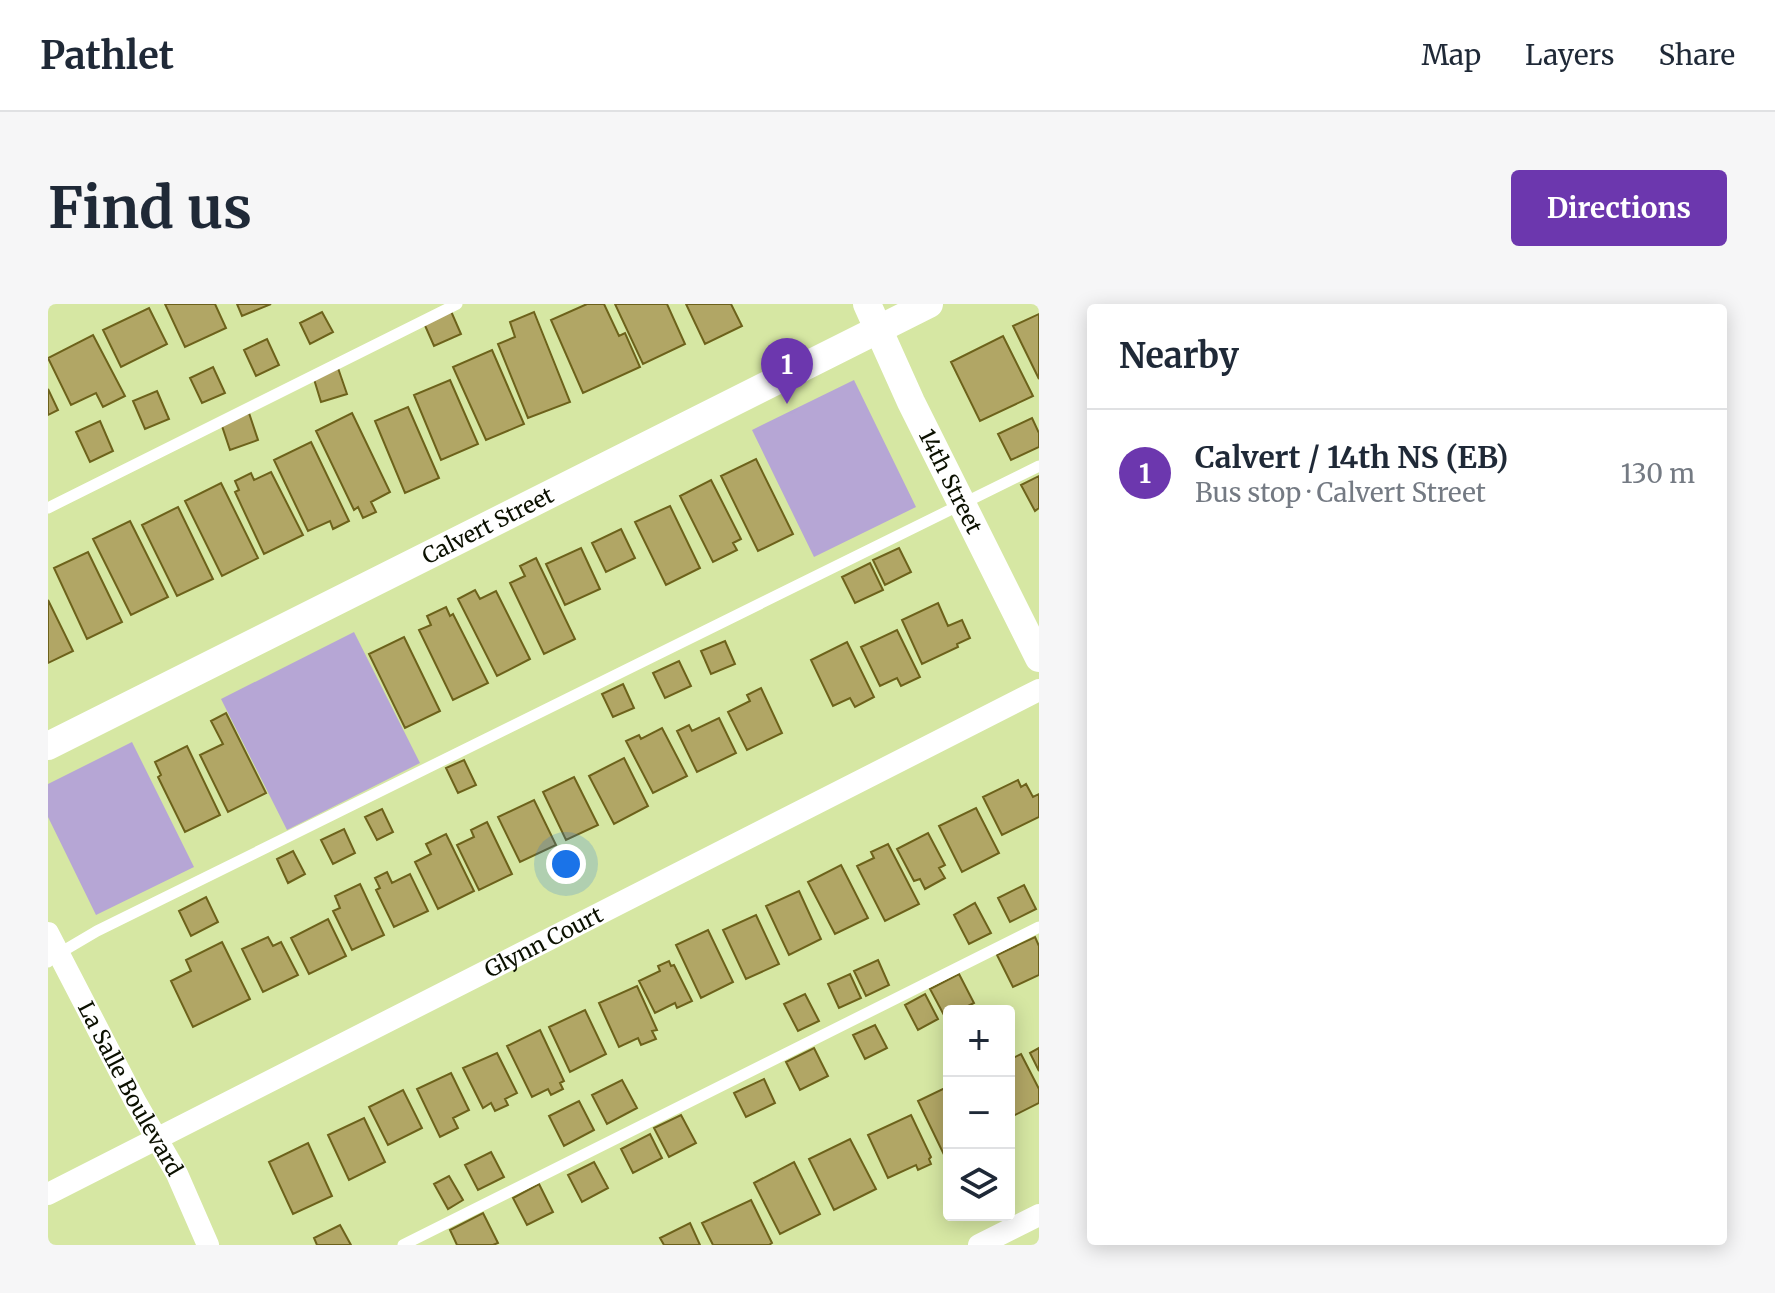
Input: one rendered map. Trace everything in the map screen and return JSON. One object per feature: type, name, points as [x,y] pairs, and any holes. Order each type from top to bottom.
[{"type":"street","name":"Calvert Street","points":[[48,746],[873,316],[929,304]]},
{"type":"street","name":"14th Street","points":[[873,316],[911,402],[1039,658]]},
{"type":"street","name":"Glynn Court","points":[[48,1194],[1039,690]]},
{"type":"street","name":"La Salle Boulevard","points":[[48,933],[53,958],[177,1174],[208,1245]]},
{"type":"street","points":[[979,1245],[1039,1215]]},
{"type":"lane","points":[[48,508],[457,304]]},
{"type":"lane","points":[[53,958],[111,924],[1039,466]]},
{"type":"lane","points":[[403,1245],[1039,927]]},
{"type":"shaded area","points":[[854,380],[916,507],[814,557],[752,430]]},
{"type":"shaded area","points":[[354,632],[420,763],[287,830],[221,699]]},
{"type":"shaded area","points":[[132,742],[194,867],[96,915],[48,817],[48,784]]},
{"type":"building","points":[[165,304],[215,304],[226,328],[185,347]]},
{"type":"building","points":[[237,304],[271,304],[242,316]]},
{"type":"building","points":[[587,304],[604,304],[619,336],[625,333],[640,367],[583,393],[551,320]]},
{"type":"building","points":[[615,304],[667,304],[685,344],[643,364]]},
{"type":"building","points":[[686,304],[731,304],[742,326],[705,344]]},
{"type":"building","points":[[149,308],[167,344],[121,367],[103,330]]},
{"type":"building","points":[[450,309],[461,334],[434,346],[423,321]]},
{"type":"building","points":[[322,312],[333,332],[310,344],[300,323]]},
{"type":"building","points":[[534,312],[570,402],[528,418],[498,344],[515,337],[510,322]]},
{"type":"building","points":[[1039,314],[1039,379],[1013,326]]},
{"type":"building","points":[[93,335],[125,396],[103,407],[96,393],[71,405],[48,358]]},
{"type":"building","points":[[1003,336],[1033,396],[980,421],[951,362]]},
{"type":"building","points":[[267,339],[279,365],[256,376],[244,350]]},
{"type":"building","points":[[492,350],[524,424],[486,440],[453,367]]},
{"type":"building","points":[[213,367],[225,393],[202,403],[190,378]]},
{"type":"building","points":[[338,368],[347,394],[321,402],[313,376]]},
{"type":"building","points":[[450,380],[478,444],[441,460],[414,395]]},
{"type":"building","points":[[48,389],[58,410],[48,415]]},
{"type":"building","points":[[157,391],[169,419],[145,429],[133,401]]},
{"type":"building","points":[[408,407],[439,478],[405,493],[375,421]]},
{"type":"building","points":[[249,413],[258,440],[230,450],[221,423]]},
{"type":"building","points":[[352,413],[390,492],[371,502],[376,512],[363,518],[358,507],[354,510],[316,431]]},
{"type":"building","points":[[1032,418],[1039,433],[1039,447],[1011,460],[998,434]]},
{"type":"building","points":[[100,421],[113,451],[90,462],[76,432]]},
{"type":"building","points":[[311,442],[349,521],[333,529],[330,521],[308,531],[274,460]]},
{"type":"building","points":[[756,459],[793,534],[758,551],[721,476]]},
{"type":"building","points":[[271,472],[303,535],[264,554],[235,492],[239,490],[235,481],[251,473],[254,480]]},
{"type":"building","points":[[1039,476],[1039,508],[1035,511],[1021,485]]},
{"type":"building","points":[[711,480],[741,539],[733,543],[737,550],[713,562],[680,496]]},
{"type":"building","points":[[221,483],[258,558],[222,576],[185,501]]},
{"type":"building","points":[[670,506],[700,568],[666,585],[635,522]]},
{"type":"building","points":[[178,507],[213,579],[177,596],[142,525]]},
{"type":"building","points":[[130,521],[168,597],[131,615],[93,539]]},
{"type":"building","points":[[621,529],[635,558],[606,572],[592,543]]},
{"type":"building","points":[[581,548],[600,589],[565,605],[546,564]]},
{"type":"building","points":[[899,548],[911,572],[885,585],[873,560]]},
{"type":"building","points":[[88,552],[122,622],[87,639],[54,568]]},
{"type":"building","points":[[536,558],[575,639],[544,654],[510,583],[525,576],[520,566]]},
{"type":"building","points":[[870,563],[883,590],[855,603],[842,577]]},
{"type":"building","points":[[475,590],[480,599],[496,591],[530,659],[497,676],[458,599]]},
{"type":"building","points":[[48,600],[73,651],[48,663]]},
{"type":"building","points":[[938,603],[948,626],[962,620],[970,638],[922,664],[902,620]]},
{"type":"building","points":[[446,607],[450,616],[453,614],[488,683],[453,700],[419,630],[431,625],[427,616]]},
{"type":"building","points":[[897,630],[920,677],[901,686],[897,678],[880,686],[861,647]]},
{"type":"building","points":[[404,637],[440,711],[405,728],[369,654]]},
{"type":"building","points":[[725,641],[735,664],[711,674],[701,651]]},
{"type":"building","points":[[847,642],[874,697],[855,707],[850,698],[833,706],[811,660]]},
{"type":"building","points":[[679,661],[691,686],[665,698],[653,673]]},
{"type":"building","points":[[623,684],[634,708],[613,717],[602,694]]},
{"type":"building","points":[[761,688],[782,733],[747,750],[728,712],[750,701],[747,695]]},
{"type":"building","points":[[226,713],[266,793],[228,812],[200,755],[223,744],[211,721]]},
{"type":"building","points":[[719,718],[736,753],[697,772],[677,731],[689,725],[692,731]]},
{"type":"building","points":[[662,728],[687,776],[653,793],[626,741],[639,735],[641,739]]},
{"type":"building","points":[[187,746],[220,815],[185,832],[158,777],[161,775],[155,762]]},
{"type":"building","points":[[624,758],[648,806],[614,824],[589,776]]},
{"type":"building","points":[[464,760],[476,785],[458,793],[446,768]]},
{"type":"building","points":[[574,777],[598,825],[566,840],[543,792]]},
{"type":"building","points":[[1018,780],[1021,787],[1026,784],[1033,797],[1039,794],[1039,817],[1002,835],[983,797]]},
{"type":"building","points":[[534,800],[556,845],[520,862],[498,817]]},
{"type":"building","points":[[976,808],[999,853],[962,872],[939,826]]},
{"type":"building","points":[[382,809],[393,832],[377,840],[365,817]]},
{"type":"building","points":[[487,822],[512,874],[479,890],[457,845],[474,837],[471,830]]},
{"type":"building","points":[[344,829],[355,853],[333,864],[321,840]]},
{"type":"building","points":[[928,833],[945,865],[939,868],[945,878],[925,889],[920,879],[914,881],[897,849]]},
{"type":"building","points":[[446,834],[474,891],[438,909],[415,862],[431,854],[426,844]]},
{"type":"building","points":[[888,844],[919,904],[885,921],[857,866],[874,858],[871,852]]},
{"type":"building","points":[[293,851],[305,874],[288,883],[277,859]]},
{"type":"building","points":[[841,865],[868,918],[835,934],[808,882]]},
{"type":"building","points":[[387,872],[392,883],[410,874],[428,911],[394,927],[376,890],[380,888],[375,878]]},
{"type":"building","points":[[360,884],[384,935],[352,950],[333,911],[340,908],[335,896]]},
{"type":"building","points":[[1024,885],[1036,909],[1010,922],[998,898]]},
{"type":"building","points":[[799,891],[821,939],[789,955],[766,906]]},
{"type":"building","points":[[206,897],[218,922],[191,936],[179,911]]},
{"type":"building","points":[[975,903],[991,933],[969,944],[954,915]]},
{"type":"building","points":[[756,915],[779,964],[746,979],[723,930]]},
{"type":"building","points":[[328,919],[346,956],[309,974],[291,938]]},
{"type":"building","points":[[708,930],[733,982],[701,998],[676,945]]},
{"type":"building","points":[[268,937],[273,946],[281,942],[298,975],[263,992],[242,949]]},
{"type":"building","points":[[1035,937],[1039,946],[1039,975],[1013,987],[997,955]]},
{"type":"building","points":[[222,942],[250,999],[193,1027],[171,981],[191,971],[186,960]]},
{"type":"building","points":[[878,960],[889,985],[866,996],[854,971]]},
{"type":"building","points":[[669,961],[692,1001],[677,1008],[675,1003],[655,1013],[639,981],[660,971],[658,966]]},
{"type":"building","points":[[850,974],[861,998],[839,1008],[828,984]]},
{"type":"building","points":[[959,974],[974,1003],[943,1005],[943,1013],[930,989]]},
{"type":"building","points":[[637,986],[657,1030],[652,1031],[656,1039],[641,1045],[638,1038],[619,1047],[599,1003]]},
{"type":"building","points":[[805,994],[819,1021],[798,1031],[784,1004]]},
{"type":"building","points":[[925,994],[938,1019],[918,1030],[905,1005]]},
{"type":"building","points":[[585,1010],[606,1054],[570,1072],[549,1027]]},
{"type":"building","points":[[875,1025],[887,1048],[865,1059],[853,1035]]},
{"type":"building","points":[[540,1030],[564,1081],[560,1083],[563,1089],[551,1095],[548,1089],[532,1097],[507,1046]]},
{"type":"building","points":[[814,1048],[828,1076],[800,1090],[786,1062]]},
{"type":"building","points":[[1039,1048],[1039,1071],[1030,1053]]},
{"type":"building","points":[[497,1053],[517,1093],[505,1099],[508,1105],[495,1111],[491,1103],[483,1108],[463,1068]]},
{"type":"building","points":[[1021,1054],[1039,1089],[1039,1103],[1015,1115],[1015,1077],[1015,1057]]},
{"type":"building","points":[[451,1073],[469,1110],[453,1118],[458,1128],[440,1137],[417,1089]]},
{"type":"building","points":[[764,1079],[775,1103],[746,1117],[734,1093]]},
{"type":"building","points":[[622,1080],[637,1108],[607,1124],[592,1095]]},
{"type":"building","points":[[943,1089],[943,1153],[918,1101]]},
{"type":"building","points":[[403,1090],[422,1128],[388,1145],[369,1107]]},
{"type":"building","points":[[579,1101],[594,1130],[564,1146],[549,1116]]},
{"type":"building","points":[[681,1115],[696,1143],[669,1157],[654,1128]]},
{"type":"building","points":[[911,1115],[931,1157],[931,1164],[918,1170],[916,1165],[888,1178],[868,1135]]},
{"type":"building","points":[[364,1118],[385,1162],[349,1180],[328,1135]]},
{"type":"building","points":[[650,1134],[662,1158],[633,1173],[621,1149]]},
{"type":"building","points":[[850,1139],[876,1189],[834,1210],[809,1159]]},
{"type":"building","points":[[308,1143],[332,1196],[293,1214],[269,1162]]},
{"type":"building","points":[[491,1152],[504,1177],[478,1190],[465,1165]]},
{"type":"building","points":[[594,1162],[608,1188],[582,1202],[568,1175]]},
{"type":"building","points":[[794,1162],[820,1214],[780,1234],[754,1183]]},
{"type":"building","points":[[449,1176],[463,1200],[448,1209],[434,1184]]},
{"type":"building","points":[[539,1184],[553,1212],[527,1225],[513,1198]]},
{"type":"building","points":[[751,1200],[772,1243],[713,1245],[702,1223]]},
{"type":"building","points":[[483,1213],[498,1243],[457,1245],[450,1230]]},
{"type":"building","points":[[690,1223],[700,1245],[664,1245],[660,1238]]},
{"type":"building","points":[[340,1225],[351,1245],[317,1245],[314,1238]]},
{"type":"place","name":"Calvert / 14th NS (EB)","points":[[787,404]]}]
